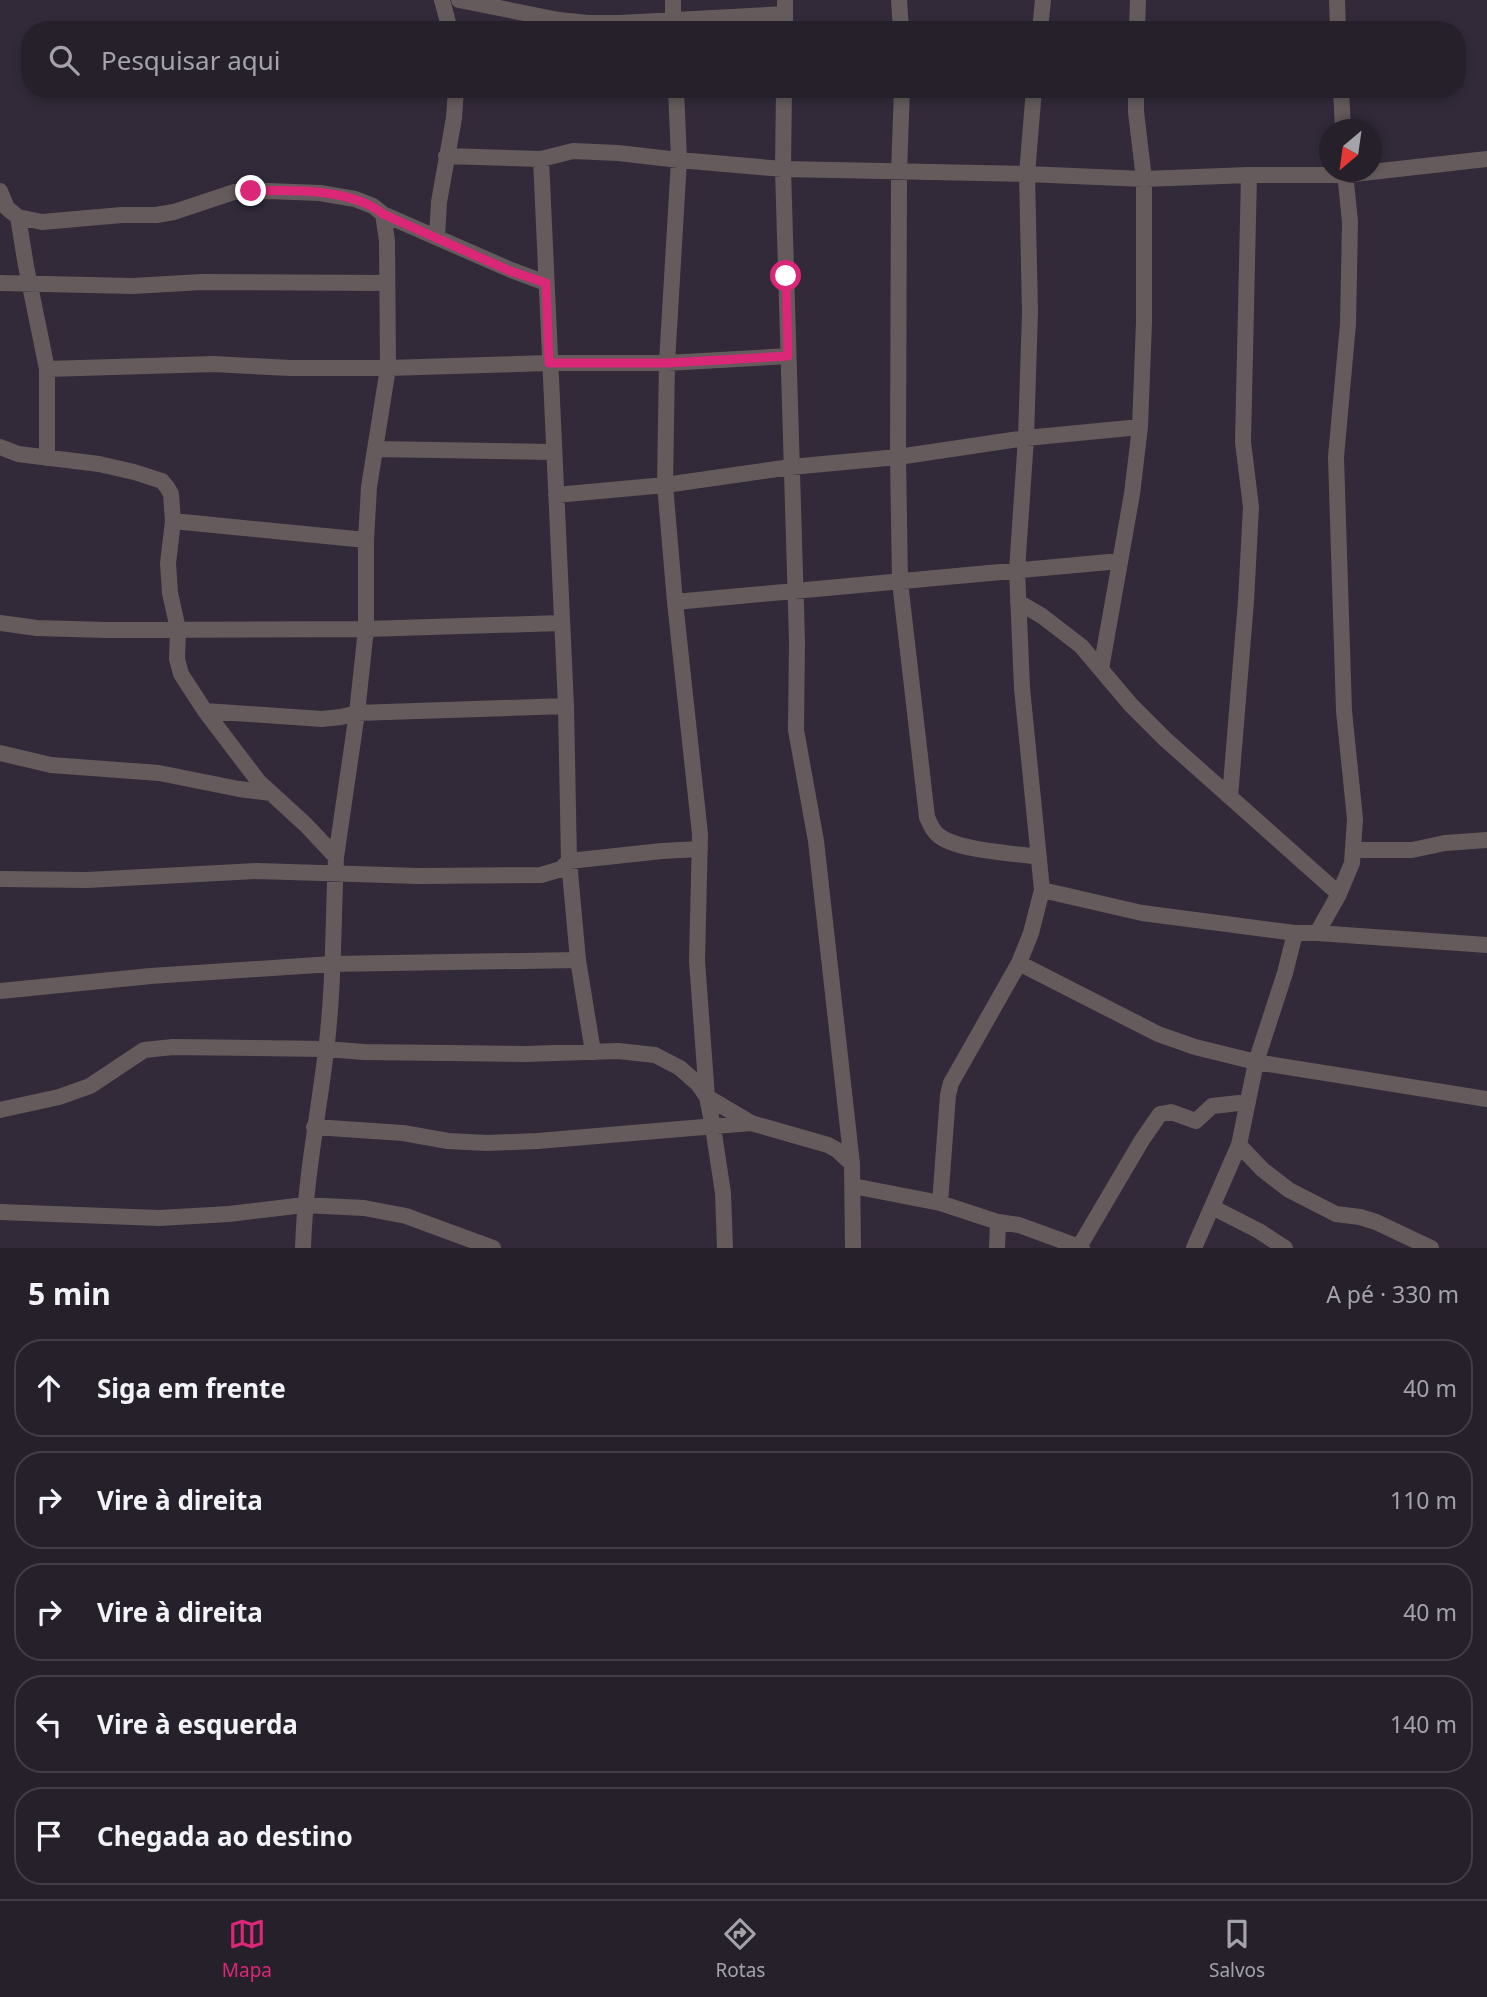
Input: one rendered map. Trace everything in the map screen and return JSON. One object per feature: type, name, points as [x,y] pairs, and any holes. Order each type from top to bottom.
[{"type":"street","points":[[442,0],[448,21]]},
{"type":"street","points":[[459,0],[569,21]]},
{"type":"street","points":[[672,21],[673,0]]},
{"type":"street","points":[[899,0],[900,21]]},
{"type":"street","points":[[1041,21],[1043,0]]},
{"type":"street","points":[[1137,21],[1138,0]]},
{"type":"street","points":[[1337,0],[1338,21]]},
{"type":"street","points":[[717,21],[785,15]]},
{"type":"street","points":[[437,237],[439,202],[455,98]]},
{"type":"street","points":[[677,98],[680,160],[667,363],[665,485],[700,834],[697,961],[707,1097],[723,1193],[725,1248]]},
{"type":"street","points":[[784,98],[783,169],[797,641],[796,730],[816,841],[852,1164],[853,1248]]},
{"type":"street","points":[[902,98],[898,457],[900,582],[927,817],[940,837],[956,845],[1039,857]]},
{"type":"street","points":[[940,1203],[951,1083],[1019,963],[1031,933],[1042,890],[1022,688],[1017,570],[1026,438],[1030,312],[1027,174],[1033,98]]},
{"type":"street","points":[[1101,669],[1132,494],[1140,427],[1144,322],[1144,179],[1136,98]]},
{"type":"street","points":[[1341,98],[1342,119]]},
{"type":"street","points":[[446,156],[541,159],[573,151],[783,169],[1144,179],[1319,174]]},
{"type":"street","points":[[541,159],[566,706],[569,861],[578,960],[593,1052]]},
{"type":"street","points":[[1382,169],[1487,159]]},
{"type":"street","points":[[1230,797],[1251,508],[1243,442],[1249,175]]},
{"type":"street","points":[[1317,933],[1339,894],[1352,863],[1355,819],[1344,711],[1336,457],[1348,324],[1350,222],[1346,182]]},
{"type":"street","points":[[0,191],[26,266],[47,369],[47,458]]},
{"type":"street","points":[[8,212],[41,222],[156,215],[174,212],[234,192],[320,194],[355,199],[373,206],[383,214],[510,271],[546,283]]},
{"type":"street","points":[[303,1248],[304,1205],[326,1049],[336,857],[366,629],[369,487],[388,368],[387,241],[383,214]]},
{"type":"street","points":[[0,283],[133,286],[202,282],[386,283]]},
{"type":"street","points":[[47,369],[213,364],[290,368],[388,368],[549,363],[667,363],[788,356]]},
{"type":"street","points":[[556,495],[665,485],[791,467],[898,457],[1026,438],[1140,427]]},
{"type":"street","points":[[0,447],[18,454],[122,469],[162,481],[171,495],[173,521],[168,563],[170,593],[178,629],[177,659],[181,674],[205,711],[259,782],[336,857]]},
{"type":"street","points":[[375,449],[554,452]]},
{"type":"street","points":[[173,521],[366,540]]},
{"type":"street","points":[[675,602],[1120,561]]},
{"type":"street","points":[[1018,602],[1042,616],[1081,646],[1140,714],[1339,894]]},
{"type":"street","points":[[0,623],[37,628],[366,629],[562,623]]},
{"type":"street","points":[[205,711],[322,719],[357,713],[566,706]]},
{"type":"street","points":[[0,752],[51,765],[159,773],[271,793]]},
{"type":"street","points":[[1353,850],[1412,850],[1445,843],[1487,840]]},
{"type":"street","points":[[0,879],[87,880],[257,871],[419,877],[541,875],[561,869],[569,861],[700,849]]},
{"type":"street","points":[[1042,890],[1142,913],[1295,933],[1487,945]]},
{"type":"street","points":[[1194,1248],[1239,1145],[1256,1062],[1285,974],[1295,933]]},
{"type":"street","points":[[0,991],[151,976],[332,964],[578,960]]},
{"type":"street","points":[[1019,963],[1158,1034],[1195,1047],[1256,1062],[1487,1099]]},
{"type":"street","points":[[0,1110],[59,1097],[90,1086],[144,1050],[173,1047],[524,1054],[618,1051],[655,1055],[680,1068],[698,1084],[707,1097],[751,1123],[828,1145],[852,1164]]},
{"type":"street","points":[[853,1186],[940,1203],[1081,1247],[1142,1140],[1160,1114],[1171,1112],[1196,1121],[1212,1106],[1248,1102]]},
{"type":"street","points":[[314,1127],[403,1133],[448,1141],[487,1143],[751,1123]]},
{"type":"street","points":[[1239,1145],[1263,1170],[1289,1189],[1336,1214],[1376,1222],[1431,1248]]},
{"type":"street","points":[[0,1212],[159,1218],[229,1214],[304,1205],[364,1208],[407,1216],[493,1248]]},
{"type":"street","points":[[1212,1207],[1285,1248]]},
{"type":"street","points":[[997,1248],[998,1222]]},
{"type":"route","points":[[251,191],[320,194],[355,199],[510,271],[546,283],[549,363],[667,363],[788,356],[786,276]]}]
